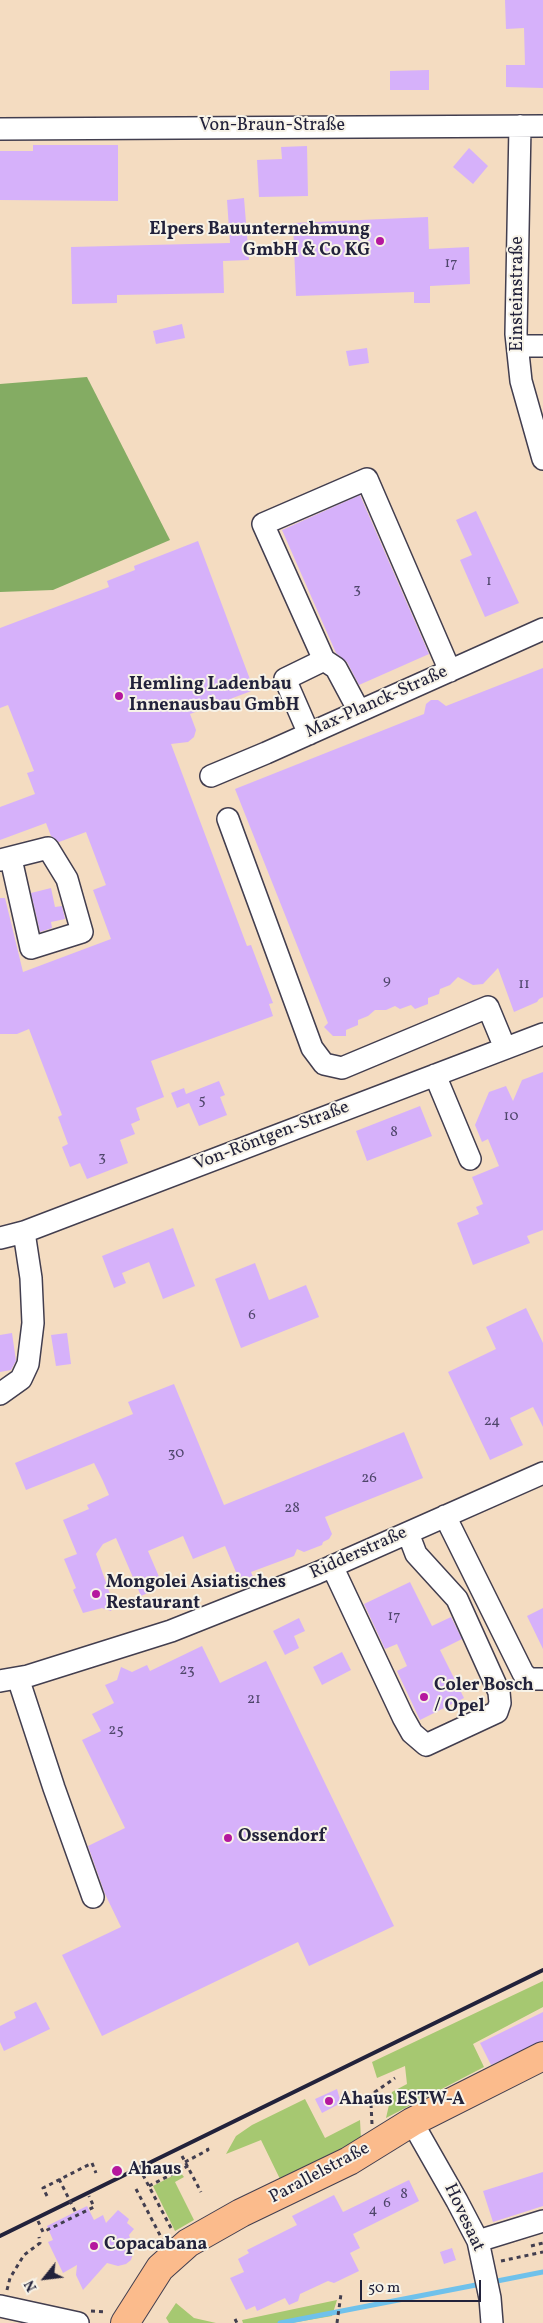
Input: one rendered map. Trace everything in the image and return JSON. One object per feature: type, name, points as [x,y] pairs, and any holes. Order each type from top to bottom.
[{"type":"main road","name":"Parallelstraße","points":[[125,2323],[160,2268],[188,2243],[241,2213],[349,2161],[412,2122],[543,2056]]},
{"type":"street","name":"Einsteinstraße","points":[[520,126],[518,346],[521,381],[543,459]]},
{"type":"street","name":"Von-Braun-Straße","points":[[0,129],[543,126]]},
{"type":"street","points":[[518,346],[543,346]]},
{"type":"street","points":[[359,711],[336,668],[324,660],[263,524],[367,479],[450,670]]},
{"type":"street","name":"Max-Planck-Straße","points":[[211,776],[543,629]]},
{"type":"street","points":[[309,734],[285,679],[324,660]]},
{"type":"street","points":[[228,819],[312,1048],[324,1064],[342,1068],[488,1007],[505,1048]]},
{"type":"street","points":[[48,848],[67,880],[82,932],[31,948],[5,859],[48,848]]},
{"type":"street","name":"Von-Röntgen-Straße","points":[[0,1238],[24,1232],[543,1034]]},
{"type":"street","points":[[435,1075],[470,1160]]},
{"type":"street","points":[[0,1394],[21,1380],[28,1364],[33,1323],[31,1278],[24,1232]]},
{"type":"street","name":"Ridderstraße","points":[[9,1679],[171,1631],[332,1566],[543,1473]]},
{"type":"street","points":[[445,1516],[523,1673],[529,1679],[543,1679]]},
{"type":"street","points":[[332,1566],[403,1717],[412,1733],[426,1745],[497,1712],[500,1703],[499,1692],[457,1599],[416,1554],[408,1533]]},
{"type":"street","points":[[9,1679],[54,1788],[93,1897]]},
{"type":"street","name":"Hovesaat","points":[[412,2122],[458,2201],[489,2265],[492,2323]]},
{"type":"street","points":[[478,2241],[543,2220]]},
{"type":"street","points":[[3,2299],[78,2323]]},
{"type":"path","points":[[378,2144],[370,2119],[371,2104],[375,2092],[395,2078]]},
{"type":"path","points":[[186,2162],[208,2150],[207,2147]]},
{"type":"path","points":[[182,2156],[201,2192]]},
{"type":"path","points":[[47,2196],[43,2188],[92,2163],[96,2173]]},
{"type":"path","points":[[149,2186],[169,2174],[188,2166]]},
{"type":"path","points":[[143,2175],[176,2238]]},
{"type":"path","points":[[59,2179],[77,2215]]},
{"type":"path","points":[[136,2189],[166,2246]]},
{"type":"path","points":[[38,2221],[43,2232],[94,2207],[89,2196]]},
{"type":"path","points":[[3,2299],[10,2278],[24,2255],[40,2242],[38,2237]]},
{"type":"path","points":[[489,2265],[543,2252]]},
{"type":"path","points":[[337,2322],[341,2294]]},
{"type":"green space","points":[[87,377],[170,540],[53,590],[0,592],[0,384]]},
{"type":"green space","points":[[543,1981],[543,2007],[473,2044],[484,2067],[386,2118],[392,2092],[407,2084],[405,2066],[377,2078],[372,2062]]},
{"type":"green space","points":[[305,2099],[325,2138],[360,2120],[361,2139],[280,2179],[261,2140],[226,2154],[236,2136],[252,2125]]},
{"type":"green space","points":[[180,2172],[184,2177],[175,2182],[194,2220],[175,2231],[153,2186]]},
{"type":"green space","points":[[337,2300],[332,2316],[291,2323],[243,2323],[242,2320]]},
{"type":"green space","points":[[176,2303],[194,2318],[216,2323],[169,2323],[166,2318]]},
{"type":"building","points":[[505,0],[543,0],[543,88],[506,87],[506,65],[525,65],[524,28],[506,29]]},
{"type":"building","points":[[429,70],[429,90],[390,90],[390,71]]},
{"type":"building","points":[[33,145],[118,145],[118,201],[0,200],[0,151],[33,151]]},
{"type":"building","points":[[307,146],[308,196],[259,197],[257,160],[282,159],[281,147]]},
{"type":"building","points":[[469,148],[488,166],[473,184],[453,167]]},
{"type":"building","points":[[244,198],[249,260],[223,261],[224,293],[117,295],[117,303],[72,304],[71,247],[230,243],[227,200]]},
{"type":"building","name":"Elpers Bauunternehmung GmbH & Co KG","points":[[428,217],[429,249],[469,247],[470,284],[430,286],[430,303],[414,303],[414,292],[296,296],[293,223]]},
{"type":"building","points":[[182,324],[185,338],[156,344],[153,331]]},
{"type":"building","points":[[367,348],[369,363],[349,366],[346,351]]},
{"type":"building","points":[[360,495],[429,654],[359,685],[347,662],[336,653],[282,530]]},
{"type":"building","points":[[476,511],[519,603],[485,617],[460,560],[472,555],[456,520]]},
{"type":"building","points":[[198,541],[254,690],[190,714],[196,730],[194,737],[188,742],[171,744],[247,946],[251,945],[273,1003],[269,1004],[273,1016],[151,1061],[164,1097],[136,1108],[140,1120],[131,1124],[135,1134],[120,1140],[128,1163],[87,1179],[80,1163],[70,1167],[62,1147],[68,1144],[58,1117],[62,1115],[29,1029],[17,1034],[0,1034],[0,898],[5,898],[23,972],[111,939],[93,890],[106,885],[86,832],[59,842],[51,836],[46,823],[0,840],[0,807],[35,794],[27,773],[34,771],[8,705],[0,708],[0,628],[109,587],[107,581],[135,570],[134,566]]},
{"type":"building","points":[[543,668],[543,997],[537,1002],[514,1012],[498,968],[483,984],[473,985],[458,977],[450,985],[440,989],[439,994],[428,998],[428,1004],[415,1009],[411,1005],[400,1009],[395,1006],[386,1010],[375,1010],[368,1016],[358,1020],[358,1025],[346,1030],[346,1036],[333,1036],[324,1027],[328,1023],[235,789],[424,714],[426,704],[431,700],[438,700],[446,706]]},
{"type":"building","points":[[51,888],[55,907],[62,906],[65,919],[51,922],[52,928],[40,932],[31,893]]},
{"type":"building","points":[[543,1072],[543,1230],[527,1236],[530,1243],[473,1265],[457,1223],[479,1214],[476,1207],[483,1204],[472,1177],[499,1166],[488,1139],[482,1142],[475,1125],[489,1092],[506,1086],[513,1101],[522,1080]]},
{"type":"building","points":[[219,1081],[225,1095],[220,1097],[227,1115],[199,1126],[189,1103],[177,1108],[171,1093],[184,1088],[186,1094]]},
{"type":"building","points":[[420,1106],[432,1136],[367,1161],[356,1131]]},
{"type":"building","points":[[173,1228],[195,1286],[163,1299],[149,1262],[122,1273],[126,1283],[114,1288],[102,1256]]},
{"type":"building","points":[[255,1263],[269,1300],[306,1285],[319,1317],[241,1348],[215,1279]]},
{"type":"building","points":[[526,1308],[543,1343],[543,1427],[533,1407],[510,1418],[523,1445],[490,1460],[448,1372],[496,1349],[486,1327]]},
{"type":"building","points":[[12,1333],[16,1361],[11,1370],[0,1372],[0,1335]]},
{"type":"building","points":[[67,1333],[71,1364],[56,1366],[51,1335]]},
{"type":"building","points":[[174,1384],[224,1505],[404,1432],[423,1478],[325,1517],[332,1534],[322,1545],[304,1552],[297,1549],[294,1556],[251,1572],[254,1579],[241,1584],[225,1546],[193,1559],[183,1536],[148,1551],[163,1586],[141,1596],[116,1538],[103,1544],[96,1554],[110,1594],[117,1600],[111,1611],[102,1608],[83,1613],[73,1590],[76,1588],[64,1559],[77,1554],[63,1520],[89,1509],[87,1505],[109,1495],[103,1481],[94,1463],[26,1490],[15,1463],[133,1414],[128,1402]]},
{"type":"building","points":[[410,1582],[432,1626],[451,1617],[462,1639],[440,1650],[464,1698],[420,1720],[397,1671],[407,1666],[397,1644],[385,1649],[364,1604]]},
{"type":"building","points":[[543,1608],[543,1649],[527,1616]]},
{"type":"building","points":[[299,1618],[305,1631],[294,1636],[299,1648],[285,1655],[273,1631]]},
{"type":"building","name":"Ossendorf","points":[[202,1646],[220,1683],[266,1661],[394,1926],[309,1966],[298,1942],[102,2036],[62,1955],[121,1927],[105,1894],[88,1846],[125,1828],[82,1740],[101,1731],[92,1714],[114,1703],[105,1685],[117,1680],[121,1667],[132,1672],[147,1665],[150,1671]]},
{"type":"building","points":[[342,1652],[351,1670],[322,1685],[313,1667]]},
{"type":"building","points":[[36,2002],[50,2029],[4,2051],[0,2042],[0,2026],[16,2018],[14,2012]]},
{"type":"building","points":[[543,2012],[543,2041],[491,2065],[480,2043]]},
{"type":"building","name":"Ahaus ESTW-A","points":[[337,2089],[341,2103],[322,2113],[315,2099]]},
{"type":"building","points":[[543,2172],[543,2206],[493,2222],[483,2191]]},
{"type":"building","points":[[409,2180],[419,2201],[353,2234],[360,2248],[350,2253],[359,2271],[334,2283],[328,2281],[300,2294],[298,2301],[289,2305],[285,2298],[257,2311],[255,2306],[246,2310],[230,2278],[244,2272],[238,2259],[249,2253],[247,2250],[297,2225],[292,2216],[334,2195],[343,2212]]},
{"type":"building","points":[[87,2206],[94,2220],[103,2215],[106,2223],[118,2210],[129,2219],[127,2223],[134,2229],[129,2235],[134,2251],[131,2260],[126,2264],[118,2266],[107,2263],[83,2290],[76,2275],[77,2265],[63,2273],[48,2242],[53,2240],[47,2226]]},
{"type":"building","points":[[452,2248],[456,2260],[444,2264],[440,2252]]},
{"type":"waterway","points":[[492,2282],[543,2272]]},
{"type":"waterway","points":[[280,2323],[481,2284]]},
{"type":"railway","points":[[0,2236],[543,1970]]},
{"type":"place","name":"Elpers Bauunternehmung GmbH & Co KG","points":[[380,241]]},
{"type":"place","name":"Hemling Ladenbau Innenausbau GmbH","points":[[119,696]]},
{"type":"place","name":"Mongolei Asiatisches Restaurant","points":[[96,1594]]},
{"type":"place","name":"Coler Bosch / Opel","points":[[424,1697]]},
{"type":"place","name":"Ossendorf","points":[[228,1838]]},
{"type":"place","name":"Ahaus ESTW-A","points":[[329,2101]]},
{"type":"place","name":"Ahaus","points":[[117,2171]]},
{"type":"place","name":"Copacabana","points":[[94,2246]]}]
